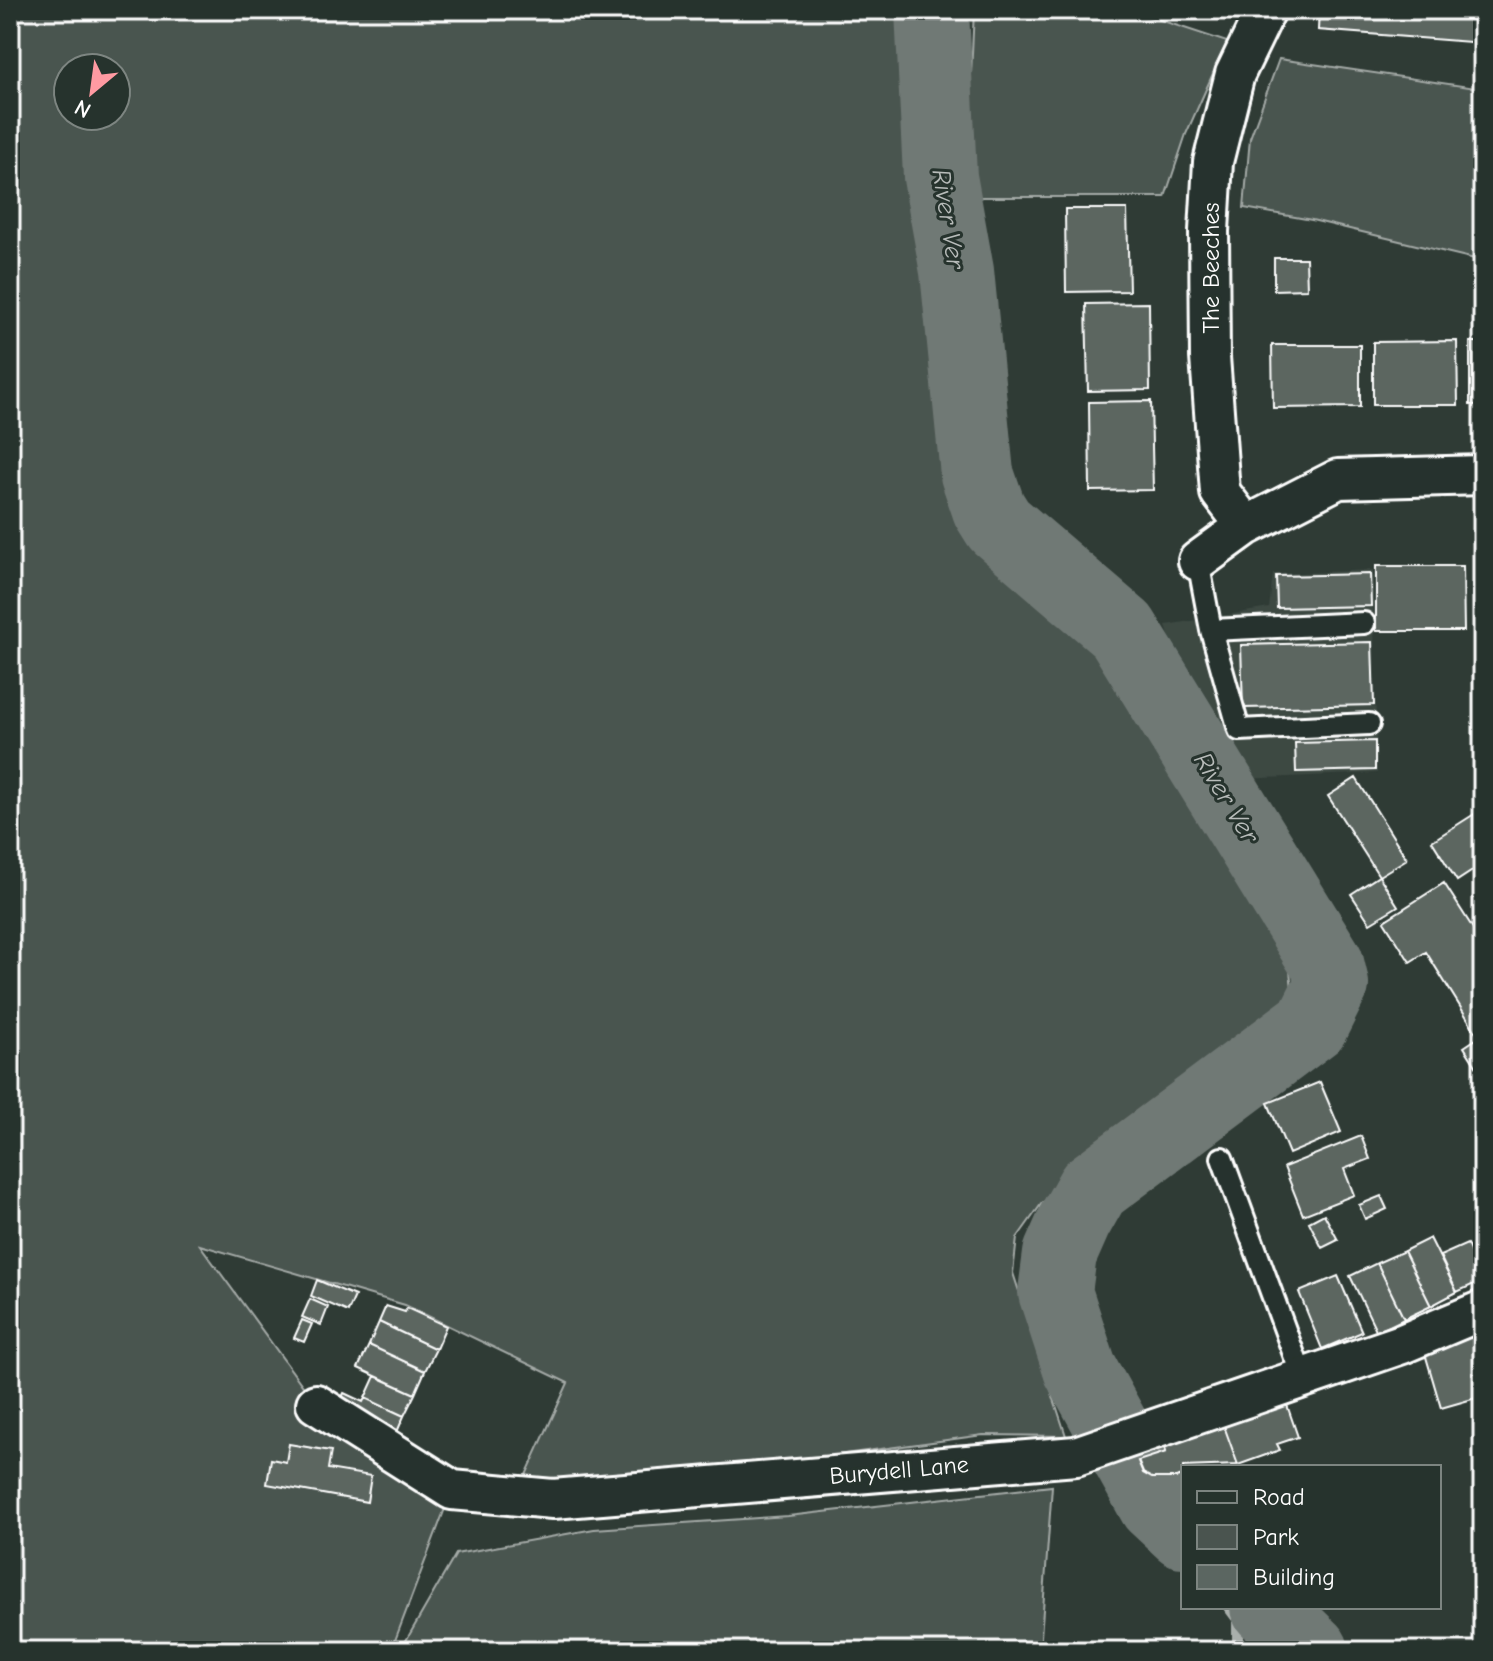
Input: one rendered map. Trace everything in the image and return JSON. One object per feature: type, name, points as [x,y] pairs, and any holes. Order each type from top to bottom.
[{"type":"street","name":"The Beeches","points":[[1246,526],[1220,492],[1210,357],[1209,231],[1213,162],[1235,74],[1266,10]]},
{"type":"street","points":[[1198,561],[1246,526],[1338,479],[1483,475]]},
{"type":"street","name":"Burydell Lane","points":[[316,1404],[452,1490],[553,1499],[1076,1456],[1402,1344],[1483,1310]]},
{"type":"lane","points":[[1198,561],[1211,630],[1239,730],[1369,724]]},
{"type":"lane","points":[[1211,630],[1364,623]]},
{"type":"lane","points":[[1222,1158],[1303,1379]]},
{"type":"shaded area","points":[[1373,570],[1377,773],[1242,779],[1224,760],[1180,679],[1166,625],[1269,608],[1273,574]]},
{"type":"green space","points":[[10,10],[916,10],[910,123],[964,507],[984,533],[1082,618],[1168,727],[1287,944],[1292,989],[1275,1029],[1042,1203],[1017,1238],[1013,1273],[1066,1436],[983,1435],[743,1468],[521,1486],[568,1383],[405,1305],[200,1245],[316,1404],[452,1490],[391,1651],[10,1651]]},
{"type":"green space","points":[[974,10],[1116,10],[1157,19],[1227,42],[1186,134],[1165,197],[971,197],[970,97]]},
{"type":"green space","points":[[1279,59],[1483,89],[1483,261],[1312,220],[1244,208],[1250,138]]},
{"type":"green space","points":[[1052,1486],[1040,1651],[400,1651],[456,1554],[594,1529],[788,1516]]},
{"type":"building","points":[[1319,10],[1483,10],[1483,43],[1318,30]]},
{"type":"building","points":[[1065,209],[1127,209],[1129,291],[1066,292]]},
{"type":"building","points":[[1274,258],[1306,258],[1307,289],[1274,290]]},
{"type":"building","points":[[1149,303],[1150,390],[1088,391],[1086,304]]},
{"type":"building","points":[[1457,341],[1458,405],[1373,405],[1373,342]]},
{"type":"building","points":[[1470,342],[1483,342],[1483,405],[1470,405]]},
{"type":"building","points":[[1272,345],[1360,345],[1360,407],[1273,408]]},
{"type":"building","points":[[1151,401],[1153,490],[1090,491],[1089,402]]},
{"type":"building","points":[[1475,565],[1483,565],[1483,626],[1475,626]]},
{"type":"building","points":[[1376,566],[1463,566],[1464,631],[1376,631]]},
{"type":"building","points":[[1370,574],[1371,606],[1277,608],[1276,576]]},
{"type":"building","points":[[1372,642],[1374,705],[1243,708],[1241,645]]},
{"type":"building","points":[[1375,741],[1375,770],[1296,772],[1295,743]]},
{"type":"building","points":[[1356,778],[1407,859],[1379,876],[1328,796]]},
{"type":"building","points":[[1479,811],[1483,817],[1483,864],[1457,881],[1432,841]]},
{"type":"building","points":[[1379,876],[1398,906],[1370,923],[1351,894]]},
{"type":"building","points":[[1444,883],[1483,944],[1483,1077],[1464,1047],[1479,1037],[1426,952],[1410,962],[1384,921]]},
{"type":"building","points":[[1320,1082],[1341,1132],[1289,1154],[1268,1103]]},
{"type":"building","points":[[1361,1136],[1370,1159],[1344,1169],[1354,1195],[1303,1215],[1284,1167]]},
{"type":"building","points":[[1381,1196],[1387,1209],[1365,1219],[1359,1205]]},
{"type":"building","points":[[1324,1214],[1338,1240],[1322,1248],[1309,1222]]},
{"type":"building","points":[[1430,1238],[1457,1292],[1431,1306],[1404,1251]]},
{"type":"building","points":[[1467,1244],[1483,1280],[1457,1292],[1440,1256]]},
{"type":"building","points":[[1404,1251],[1431,1306],[1404,1319],[1377,1263]]},
{"type":"building","points":[[1377,1263],[1404,1319],[1377,1332],[1350,1276]]},
{"type":"building","points":[[1338,1276],[1362,1332],[1322,1349],[1299,1292]]},
{"type":"building","points":[[317,1280],[355,1296],[348,1312],[311,1296]]},
{"type":"building","points":[[310,1299],[328,1307],[321,1325],[302,1317]]},
{"type":"building","points":[[386,1306],[405,1312],[407,1308],[446,1326],[436,1349],[379,1322]]},
{"type":"building","points":[[302,1320],[312,1324],[304,1342],[294,1338]]},
{"type":"building","points":[[379,1322],[436,1349],[425,1371],[369,1345]]},
{"type":"building","points":[[1483,1333],[1483,1396],[1441,1408],[1424,1350]]},
{"type":"building","points":[[369,1345],[425,1371],[415,1394],[358,1368]]},
{"type":"building","points":[[375,1376],[415,1394],[404,1416],[365,1398]]},
{"type":"building","points":[[344,1393],[363,1402],[365,1398],[404,1416],[394,1439],[336,1411]]},
{"type":"building","points":[[1287,1405],[1298,1437],[1277,1444],[1280,1450],[1238,1465],[1224,1426]]},
{"type":"building","points":[[1224,1426],[1238,1465],[1181,1465],[1181,1477],[1176,1478],[1152,1478],[1143,1473],[1138,1461],[1166,1452],[1165,1447]]},
{"type":"building","points":[[289,1444],[331,1451],[328,1469],[371,1476],[367,1502],[267,1484],[271,1459],[286,1462]]},
{"type":"waterway","name":"River Ver","points":[[932,10],[940,177],[957,271],[977,474],[989,509],[999,525],[1122,630],[1327,963],[1332,984],[1312,1024],[1093,1188],[1060,1254],[1055,1292],[1080,1369],[1155,1505],[1181,1529]]},
{"type":"waterway","name":"River Ver","points":[[1155,1505],[1181,1540]]},
{"type":"waterway","name":"River Ver","points":[[1230,1609],[1238,1619],[1238,1651]]},
{"type":"waterway","name":"River Ver","points":[[1269,1609],[1312,1651]]}]
